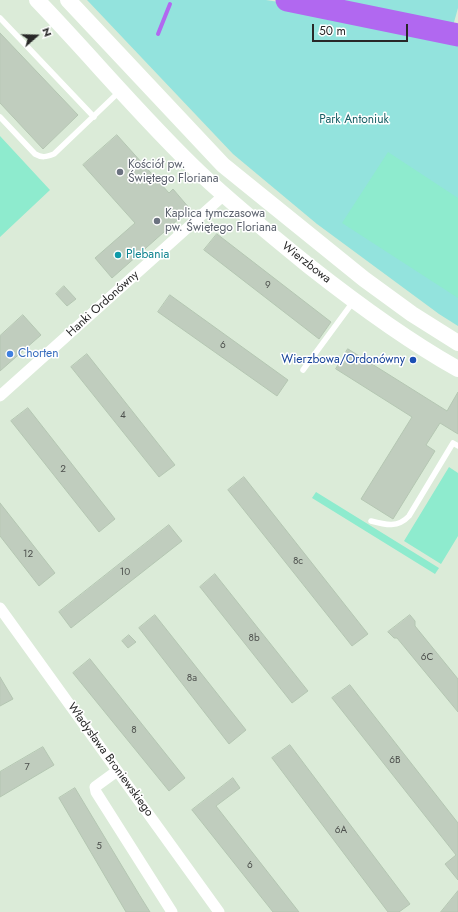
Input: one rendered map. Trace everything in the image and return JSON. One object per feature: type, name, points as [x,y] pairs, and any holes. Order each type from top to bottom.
[{"type":"main road","name":"Wierzbowa","points":[[37,0],[120,91],[224,195],[269,234],[358,302],[458,370]]},
{"type":"main road","name":"Wierzbowa","points":[[68,0],[222,165],[314,241],[376,288],[458,343]]},
{"type":"main road","points":[[358,302],[372,304],[378,295],[376,288]]},
{"type":"street","name":"Hanki Ordonówny","points":[[0,396],[224,195]]},
{"type":"street","name":"Władysława Broniewskiego","points":[[0,608],[219,912]]},
{"type":"street","points":[[117,771],[95,787],[96,792],[172,912]]},
{"type":"lane","points":[[0,18],[94,117]]},
{"type":"lane","points":[[0,117],[40,157],[54,154],[120,91]]},
{"type":"lane","points":[[302,370],[358,302]]},
{"type":"lane","points":[[371,521],[386,525],[395,525],[403,522],[409,516],[453,442],[458,446]]},
{"type":"green space","name":"Park Antoniuk","points":[[87,0],[266,0],[357,14],[458,40],[458,326],[439,314],[317,224],[233,154]]},
{"type":"green space","points":[[341,0],[458,0],[458,8],[451,33]]},
{"type":"green space","points":[[0,136],[50,190],[0,237]]},
{"type":"green space","points":[[388,152],[458,198],[458,298],[342,223]]},
{"type":"green space","points":[[449,467],[458,473],[458,536],[441,564],[404,541]]},
{"type":"green space","points":[[316,492],[439,568],[435,574],[312,498]]},
{"type":"building","points":[[0,33],[78,115],[43,149],[0,103]]},
{"type":"building","points":[[117,135],[169,193],[173,189],[190,209],[112,278],[95,258],[135,223],[83,165]]},
{"type":"building","points":[[217,234],[331,322],[319,339],[204,250]]},
{"type":"building","points":[[64,286],[76,299],[67,306],[56,294]]},
{"type":"building","points":[[170,295],[288,380],[277,396],[158,312]]},
{"type":"building","name":"Chorten","points":[[23,315],[41,335],[0,371],[0,336]]},
{"type":"building","points":[[348,349],[447,411],[458,392],[458,434],[440,423],[426,445],[435,451],[393,519],[361,499],[412,417],[336,369]]},
{"type":"building","points":[[87,354],[175,465],[159,477],[71,367]]},
{"type":"building","points":[[28,408],[115,519],[99,532],[11,421]]},
{"type":"building","points":[[244,477],[368,634],[352,646],[228,490]]},
{"type":"building","points":[[0,503],[55,573],[39,586],[0,536]]},
{"type":"building","points":[[169,525],[182,541],[71,628],[59,612]]},
{"type":"building","points":[[215,574],[308,691],[292,703],[200,587]]},
{"type":"building","points":[[155,615],[246,730],[229,744],[139,628]]},
{"type":"building","points":[[410,615],[415,621],[415,626],[458,679],[458,712],[397,638],[394,638],[388,632]]},
{"type":"building","points":[[129,635],[136,642],[128,648],[122,641]]},
{"type":"building","points":[[90,659],[185,778],[169,791],[73,673]]},
{"type":"building","points":[[0,677],[13,699],[0,706]]},
{"type":"building","points":[[350,685],[458,823],[458,880],[445,864],[456,855],[332,698]]},
{"type":"building","points":[[290,745],[410,904],[399,912],[388,912],[272,758]]},
{"type":"building","points":[[43,747],[54,765],[0,797],[0,772]]},
{"type":"building","points":[[233,778],[240,788],[216,806],[299,912],[273,912],[192,810]]},
{"type":"building","points":[[75,788],[150,912],[126,912],[59,798]]},
{"type":"building","points":[[458,891],[458,912],[441,912]]},
{"type":"waterway","points":[[287,0],[458,35]]},
{"type":"waterway","points":[[158,34],[170,4]]},
{"type":"place","name":"Kościół pw. Świętego Floriana","points":[[120,172]]},
{"type":"place","name":"Kaplica tymczasowa pw. Świętego Floriana","points":[[157,221]]},
{"type":"place","name":"Plebania","points":[[118,255]]},
{"type":"place","name":"Chorten","points":[[10,354]]},
{"type":"place","name":"Wierzbowa/Ordonówny","points":[[413,360]]}]
